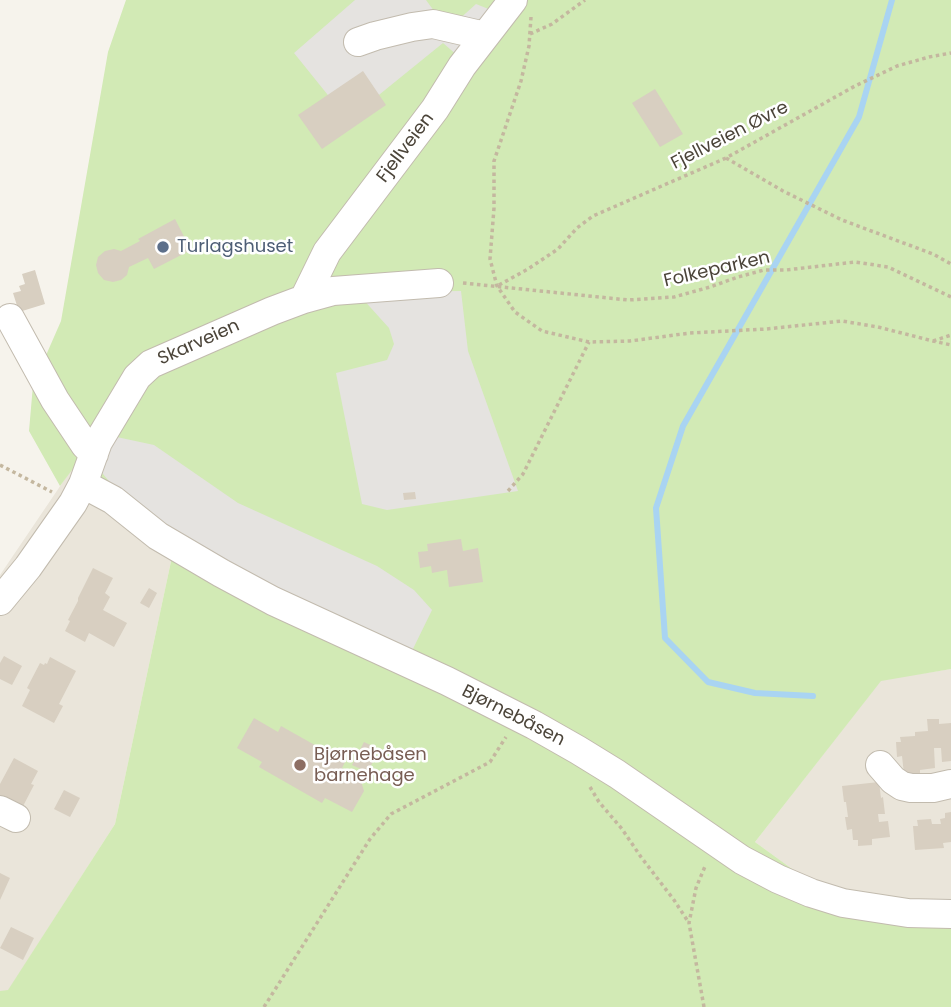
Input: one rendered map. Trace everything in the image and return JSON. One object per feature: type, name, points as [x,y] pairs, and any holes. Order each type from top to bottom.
[{"type":"street","name":"Fjellveien","points":[[304,299],[327,253],[435,110],[462,66],[513,0]]},
{"type":"street","points":[[358,43],[375,36],[433,24],[485,36]]},
{"type":"street","name":"Skarveien","points":[[0,601],[28,567],[78,493],[98,442],[137,377],[151,364],[272,311],[332,291],[439,283]]},
{"type":"street","points":[[10,318],[55,400],[94,454]]},
{"type":"street","name":"Bjørnebåsen","points":[[78,493],[113,500],[159,536],[273,601],[434,676],[578,750],[741,860],[778,879],[843,903],[908,914],[951,914]]},
{"type":"street","points":[[880,765],[893,780],[911,788],[933,788],[951,784]]},
{"type":"path","points":[[585,0],[552,24],[530,34],[521,81],[494,161],[490,259],[497,286],[515,312],[542,331],[589,342],[630,341],[690,333],[842,321],[951,345]]},
{"type":"path","name":"Fjellveien Øvre","points":[[497,286],[558,249],[577,228],[593,216],[726,158],[855,86],[897,66],[951,53]]},
{"type":"path","points":[[726,158],[783,191],[842,220],[933,254],[951,264]]},
{"type":"path","name":"Folkeparken","points":[[439,283],[497,286],[628,300],[674,296],[764,271],[855,262],[888,267],[951,297]]},
{"type":"path","points":[[933,341],[951,335]]},
{"type":"path","points":[[508,491],[523,474],[589,342]]},
{"type":"path","points":[[0,465],[78,493]]},
{"type":"path","points":[[264,1007],[370,839],[391,814],[490,762],[519,718]]},
{"type":"path","points":[[578,750],[578,764],[599,802],[661,881],[689,923]]},
{"type":"path","points":[[704,1007],[689,923],[696,888],[718,844]]},
{"type":"shaded area","points":[[355,0],[426,0],[437,15],[456,22],[476,4],[496,12],[458,56],[443,43],[348,120],[294,53]]},
{"type":"shaded area","points":[[461,291],[468,351],[518,491],[387,510],[362,504],[336,373],[387,360],[394,344],[389,328],[361,297],[388,292]]},
{"type":"shaded area","points":[[112,436],[154,445],[238,503],[377,566],[414,590],[432,610],[410,655],[277,594],[122,497],[100,467]]},
{"type":"shaded area","points":[[71,470],[179,524],[115,824],[8,991],[0,991],[0,575]]},
{"type":"shaded area","points":[[951,669],[951,900],[832,898],[755,842],[881,680]]},
{"type":"green space","points":[[126,0],[951,0],[951,669],[881,681],[755,842],[832,898],[951,900],[951,1007],[0,1007],[0,991],[8,990],[115,824],[179,524],[72,470],[60,486],[29,431],[33,385],[61,321],[108,52]]},
{"type":"building","points":[[363,71],[386,105],[322,149],[298,115]]},
{"type":"building","points":[[655,89],[683,134],[660,147],[632,103]]},
{"type":"building","points":[[175,219],[191,250],[154,269],[148,258],[129,267],[127,275],[113,282],[104,280],[98,273],[98,257],[105,251],[121,251]]},
{"type":"building","points":[[35,270],[45,304],[19,312],[13,293],[21,291],[19,286],[25,284],[22,274]]},
{"type":"building","points":[[415,492],[416,499],[404,500],[403,493]]},
{"type":"building","points":[[461,539],[463,551],[478,548],[483,582],[449,587],[447,570],[432,573],[431,566],[420,568],[418,552],[428,551],[427,544]]},
{"type":"building","points":[[93,568],[113,578],[105,593],[110,597],[103,610],[127,623],[114,647],[89,633],[85,642],[65,631]]},
{"type":"building","points":[[149,588],[157,593],[149,608],[140,603]]},
{"type":"building","points":[[4,656],[22,666],[12,685],[0,679],[0,663]]},
{"type":"building","points":[[50,657],[76,671],[59,704],[63,706],[54,723],[22,706],[30,690],[27,688],[40,663],[47,664]]},
{"type":"building","points":[[254,718],[278,732],[281,726],[345,762],[342,768],[360,778],[364,791],[352,812],[325,798],[322,803],[259,767],[262,762],[237,748]]},
{"type":"building","points":[[927,719],[939,719],[939,724],[951,723],[951,761],[942,762],[941,748],[934,748],[935,768],[904,774],[902,756],[897,757],[896,742],[901,742],[900,737],[915,736],[915,732],[928,731]]},
{"type":"building","points":[[364,742],[379,749],[368,772],[352,765]]},
{"type":"building","points":[[14,758],[38,771],[21,810],[0,804],[0,784]]},
{"type":"building","points":[[879,782],[885,814],[878,814],[879,822],[888,821],[890,837],[872,839],[872,845],[858,846],[858,840],[853,840],[852,829],[847,830],[845,817],[848,817],[842,786]]},
{"type":"building","points":[[64,790],[80,798],[70,817],[54,809]]},
{"type":"building","points":[[951,812],[951,842],[943,843],[944,848],[915,850],[913,826],[918,826],[917,820],[931,819],[932,824],[941,824],[940,819],[945,818],[945,813]]},
{"type":"building","points":[[0,873],[10,878],[0,900]]},
{"type":"building","points":[[11,927],[34,938],[23,960],[0,948]]},
{"type":"waterway","points":[[813,696],[755,693],[708,682],[665,638],[656,508],[683,426],[859,117],[892,0]]},
{"type":"place","name":"Turlagshuset","points":[[163,247]]},
{"type":"place","name":"Bjørnebåsen barnehage","points":[[300,765]]}]
